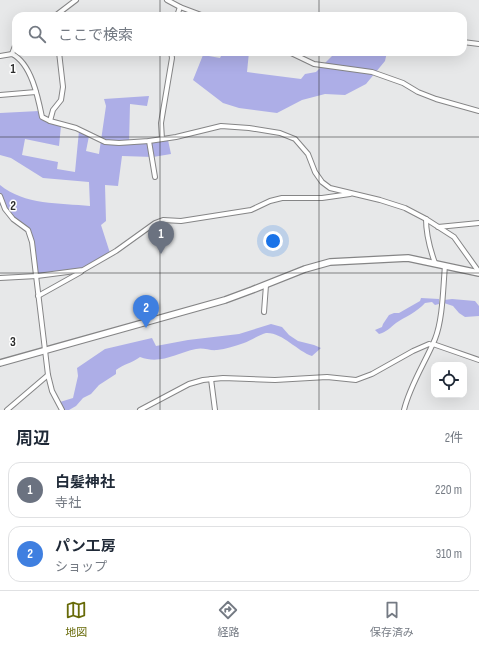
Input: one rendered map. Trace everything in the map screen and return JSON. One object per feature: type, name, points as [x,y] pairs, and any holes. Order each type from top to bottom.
[{"type":"street","points":[[60,12],[76,0]]},
{"type":"street","points":[[167,0],[193,12]]},
{"type":"street","points":[[178,12],[180,7]]},
{"type":"street","points":[[467,42],[479,44]]},
{"type":"street","points":[[0,56],[12,53]]},
{"type":"street","points":[[17,56],[22,60],[36,92],[42,117],[50,121],[76,128],[105,142],[119,143],[162,139],[221,126],[249,128],[280,133],[295,139],[308,154],[315,172],[322,182],[330,188],[405,208],[426,219],[454,237],[479,271]]},
{"type":"street","points":[[50,121],[53,110],[61,100],[63,87],[60,56]]},
{"type":"street","points":[[162,139],[161,123],[172,56]]},
{"type":"street","points":[[297,56],[314,64],[372,72],[403,83],[418,92],[436,99],[479,111]]},
{"type":"street","points":[[0,95],[36,92]]},
{"type":"street","points":[[149,141],[155,177]]},
{"type":"street","points":[[38,296],[116,251],[155,223],[164,220],[181,221],[251,210],[270,201],[282,198],[322,198],[354,194]]},
{"type":"street","points":[[0,196],[5,209],[13,219],[28,230],[32,242],[48,376],[52,391],[62,410]]},
{"type":"street","points":[[426,219],[426,230],[435,263]]},
{"type":"street","points":[[438,227],[479,223]]},
{"type":"street","points":[[0,363],[225,300],[305,269],[330,262],[408,258],[445,266],[479,271]]},
{"type":"street","points":[[404,410],[410,392],[432,344],[439,324],[445,266]]},
{"type":"street","points":[[0,278],[37,276],[83,270]]},
{"type":"street","points":[[264,312],[266,285]]},
{"type":"street","points":[[140,410],[196,381],[211,379],[275,380],[327,377],[356,380],[372,374],[412,350],[429,344],[479,360]]},
{"type":"street","points":[[7,410],[48,376]]},
{"type":"street","points":[[211,379],[215,410]]},
{"type":"shaded area","points":[[203,56],[220,58],[221,56],[249,56],[247,72],[301,79],[305,74],[316,72],[332,56],[386,56],[385,61],[366,84],[345,95],[325,94],[302,100],[277,113],[239,108],[223,103],[193,80]]},
{"type":"shaded area","points":[[149,96],[147,106],[130,104],[129,144],[168,140],[171,154],[153,157],[122,156],[118,186],[105,185],[106,221],[101,225],[110,253],[83,269],[37,275],[31,237],[0,205],[0,185],[10,192],[31,200],[90,206],[89,182],[43,178],[11,158],[0,155],[0,113],[39,111],[42,118],[61,126],[59,146],[25,139],[22,155],[58,162],[57,169],[75,172],[79,131],[89,136],[86,151],[99,154],[106,106],[104,99]]},
{"type":"shaded area","points":[[421,298],[439,299],[439,304],[435,305],[432,302],[425,303],[415,312],[396,323],[388,330],[379,334],[375,330],[382,327],[389,315],[399,313],[420,301]]},
{"type":"shaded area","points":[[452,299],[475,301],[479,306],[479,316],[465,317],[453,306],[444,303],[444,300]]},
{"type":"shaded area","points":[[271,324],[282,327],[289,335],[298,341],[321,348],[312,356],[306,354],[278,335],[266,333],[244,343],[224,349],[199,349],[168,358],[155,360],[140,357],[116,370],[116,374],[99,385],[91,394],[83,398],[76,406],[69,410],[64,410],[60,402],[73,398],[78,376],[77,368],[105,349],[152,338],[156,346],[188,340],[239,334]]},
{"type":"place","name":"白髪神社","points":[[161,254]]},
{"type":"place","name":"パン工房","points":[[146,328]]}]
